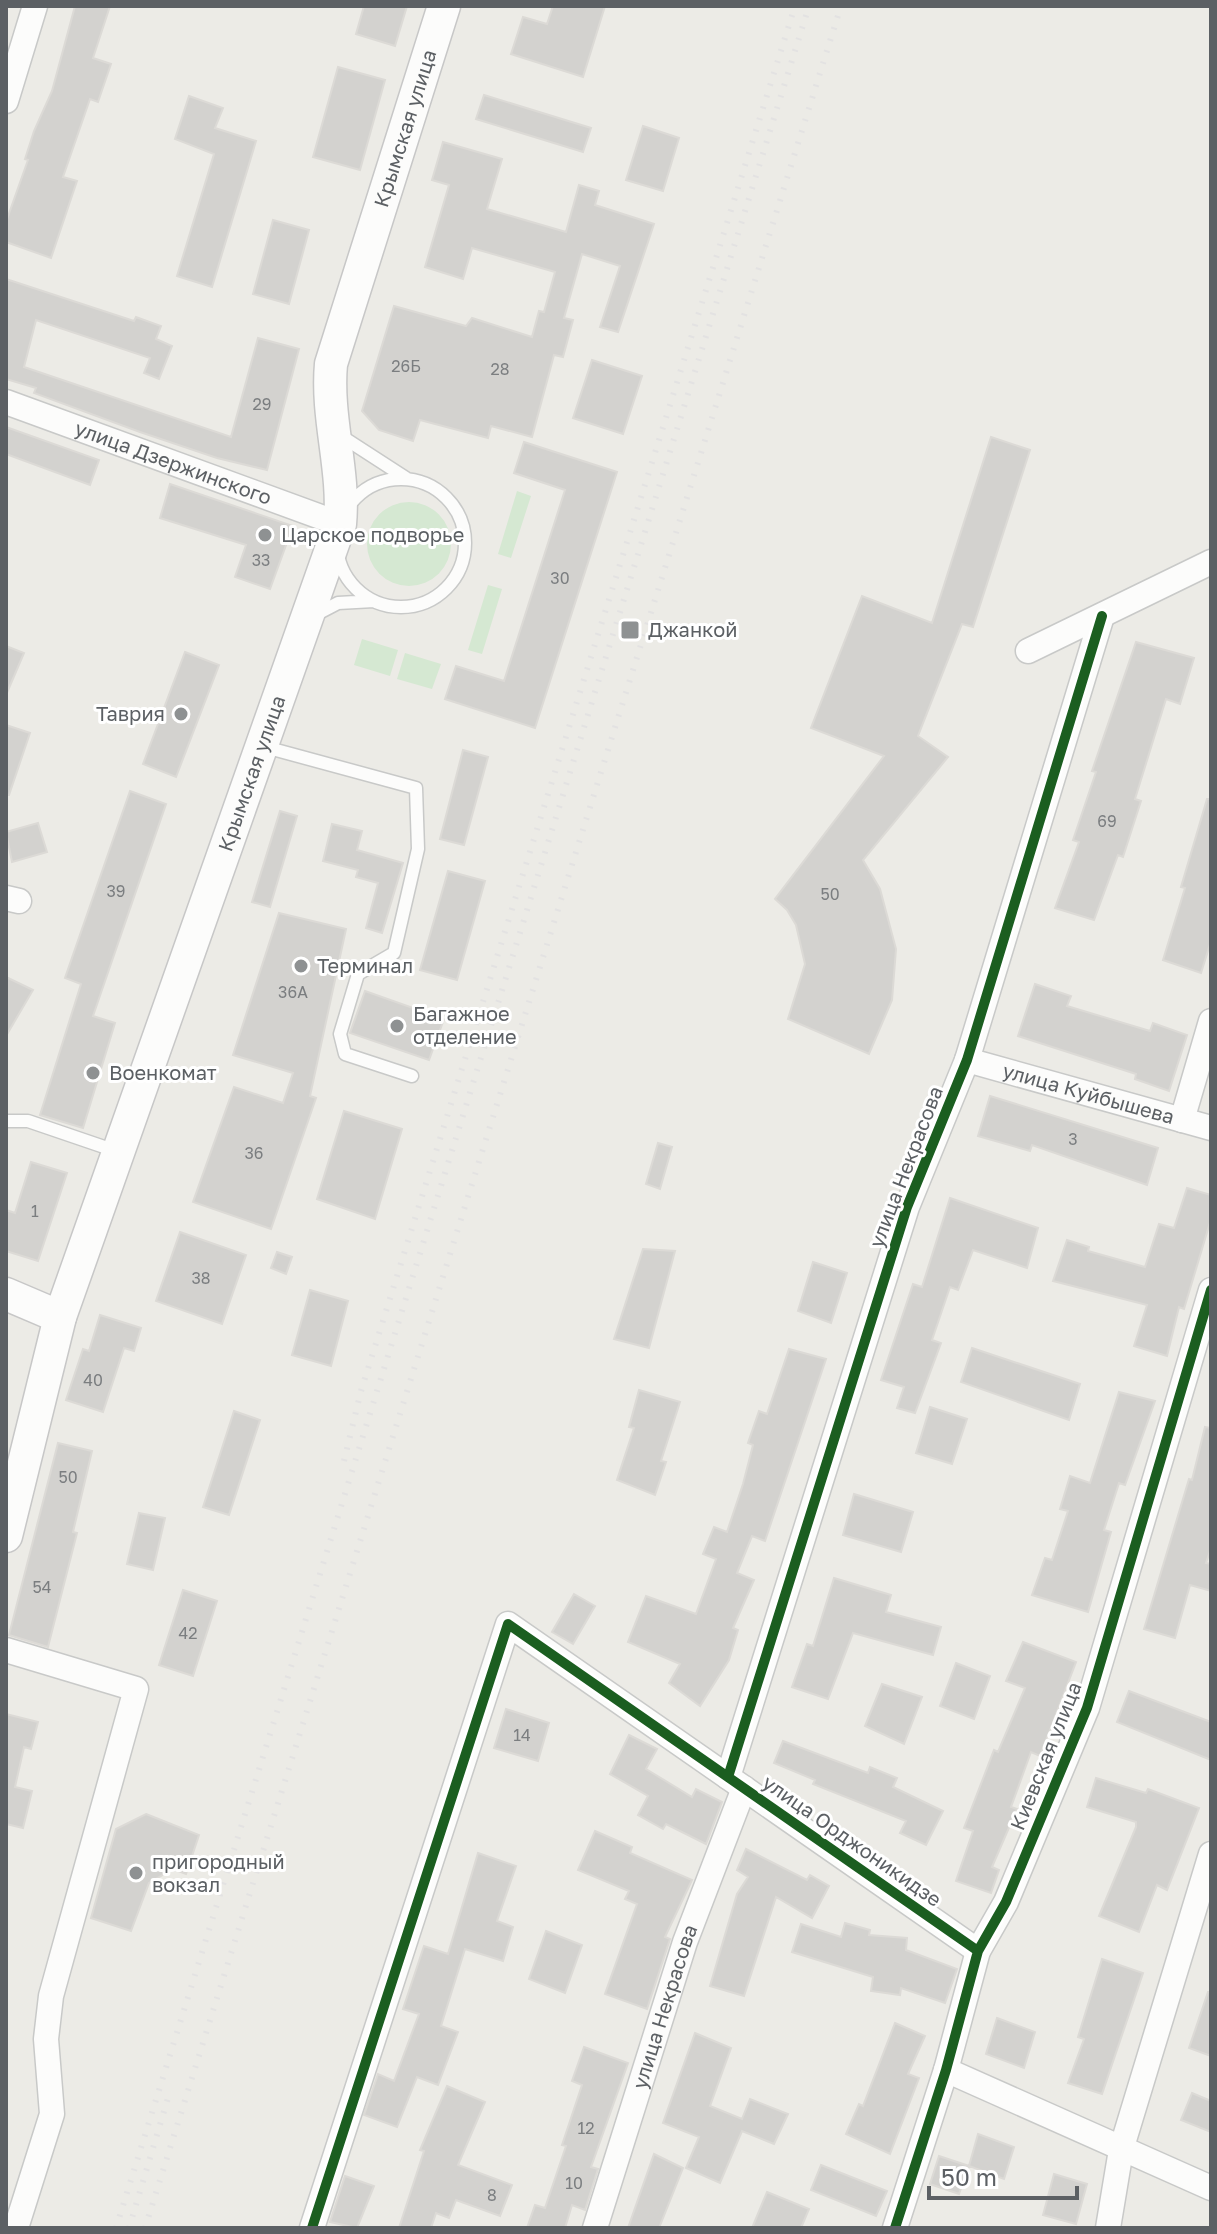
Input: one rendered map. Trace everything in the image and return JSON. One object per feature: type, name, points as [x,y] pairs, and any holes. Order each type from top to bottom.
[{"type":"main road","name":"Крымская улица","points":[[6,1536],[60,1317],[340,524],[340,475],[332,430],[331,364],[444,6]]},
{"type":"main road","points":[[6,1294],[60,1317]]},
{"type":"street","points":[[6,101],[35,6]]},
{"type":"street","name":"улица Дзержинского","points":[[6,402],[340,524]]},
{"type":"street","points":[[1028,651],[1211,562]]},
{"type":"street","name":"улица Некрасова","points":[[595,2228],[736,1783],[907,1207],[967,1060],[1102,616]]},
{"type":"street","points":[[1182,1120],[1211,1021]]},
{"type":"street","name":"улица Куйбышева","points":[[967,1060],[1211,1128]]},
{"type":"street","name":"Киевская улица","points":[[895,2228],[946,2070],[978,1951],[1006,1902],[1087,1708],[1211,1290]]},
{"type":"street","name":"улица Орджоникидзе","points":[[312,2228],[508,1624],[978,1951]]},
{"type":"street","points":[[6,1650],[136,1689],[51,1996],[46,2039],[52,2114],[16,2228]]},
{"type":"street","points":[[1108,2228],[1121,2150],[1211,1854]]},
{"type":"street","points":[[946,2070],[1211,2188]]},
{"type":"lane","points":[[306,622],[338,603],[375,601],[406,606],[435,597],[448,587],[463,560],[464,529],[450,501],[438,490],[409,479],[332,430]]},
{"type":"lane","points":[[375,601],[362,593],[343,569],[338,554],[340,524],[350,504],[366,489],[387,480],[409,479]]},
{"type":"lane","points":[[264,746],[416,788],[418,849],[394,953],[358,974],[340,1034],[345,1054],[412,1076]]},
{"type":"lane","points":[[6,1121],[28,1121],[119,1152]]},
{"type":"green space","points":[[517,491],[531,496],[511,558],[498,554]]},
{"type":"green space","points":[[409,502],[425,505],[439,514],[448,528],[451,544],[448,560],[439,574],[425,583],[409,586],[393,583],[379,574],[370,560],[367,544],[370,528],[379,514],[393,505]]},
{"type":"green space","points":[[488,585],[502,589],[482,654],[468,650]]},
{"type":"green space","points":[[362,639],[398,650],[390,676],[354,665]]},
{"type":"green space","points":[[405,653],[441,664],[432,689],[397,679]]},
{"type":"building","points":[[75,6],[110,6],[93,58],[111,64],[98,102],[90,99],[63,177],[77,181],[51,258],[6,242],[6,222],[28,160],[25,159],[34,131],[52,91]]},
{"type":"building","points":[[364,6],[407,6],[395,46],[356,34]]},
{"type":"building","points":[[553,6],[605,6],[583,77],[511,54],[523,17],[547,24]]},
{"type":"building","points":[[338,67],[385,80],[360,170],[313,157]]},
{"type":"building","points":[[484,95],[591,128],[583,152],[476,119]]},
{"type":"building","points":[[189,96],[223,108],[215,128],[256,141],[212,287],[177,276],[214,154],[175,139]]},
{"type":"building","points":[[643,126],[679,138],[663,191],[626,180]]},
{"type":"building","points":[[443,142],[502,159],[487,209],[566,232],[579,185],[599,191],[595,205],[654,224],[618,332],[600,327],[620,266],[582,254],[564,318],[573,320],[563,357],[554,355],[532,437],[491,426],[488,438],[420,420],[413,441],[379,430],[362,411],[394,306],[466,326],[472,318],[532,337],[539,311],[544,312],[555,272],[472,248],[463,279],[425,267],[449,185],[432,180]]},
{"type":"building","points":[[273,220],[309,230],[289,304],[253,294]]},
{"type":"building","points":[[6,279],[134,321],[136,317],[161,326],[156,339],[172,346],[159,379],[144,373],[150,358],[36,320],[24,367],[231,437],[258,338],[299,349],[267,470],[217,458],[140,432],[34,393],[36,388],[6,379]]},
{"type":"building","points":[[592,360],[642,376],[623,434],[573,418]]},
{"type":"building","points":[[6,427],[99,460],[90,485],[6,454]]},
{"type":"building","points":[[991,437],[1030,450],[973,627],[962,624],[918,736],[948,757],[863,860],[880,889],[896,949],[892,1000],[869,1054],[788,1019],[805,964],[796,925],[787,910],[775,899],[884,756],[811,728],[862,596],[932,623]]},
{"type":"building","points":[[524,442],[617,472],[535,728],[445,699],[456,666],[504,681],[565,490],[514,473]]},
{"type":"building","points":[[170,484],[293,526],[270,589],[235,577],[246,545],[160,518]]},
{"type":"building","points":[[1136,642],[1194,658],[1180,704],[1166,699],[1135,799],[1141,801],[1123,857],[1118,855],[1094,920],[1055,908],[1079,842],[1073,840],[1096,772],[1092,771]]},
{"type":"building","points":[[6,646],[24,653],[6,695]]},
{"type":"building","name":"Таврия","points":[[185,652],[219,665],[176,777],[143,764]]},
{"type":"building","points":[[6,725],[30,733],[9,795],[6,795]]},
{"type":"building","points":[[463,750],[488,757],[464,845],[440,839]]},
{"type":"building","points":[[130,791],[166,804],[93,1016],[115,1023],[83,1128],[40,1115],[81,984],[65,978]]},
{"type":"building","points":[[1207,799],[1211,799],[1211,941],[1201,973],[1163,960]]},
{"type":"building","points":[[280,811],[297,816],[270,907],[252,902]]},
{"type":"building","points":[[38,823],[47,852],[12,862],[6,832]]},
{"type":"building","points":[[332,824],[362,831],[357,850],[403,863],[382,933],[366,928],[378,883],[356,877],[358,870],[323,861]]},
{"type":"building","points":[[448,871],[485,881],[457,980],[420,970]]},
{"type":"building","points":[[279,913],[346,929],[310,1096],[316,1098],[271,1229],[193,1202],[234,1087],[283,1103],[293,1073],[233,1055]]},
{"type":"building","points":[[6,977],[33,990],[6,1036]]},
{"type":"building","points":[[1035,984],[1071,996],[1067,1006],[1150,1031],[1153,1023],[1187,1035],[1169,1091],[1135,1079],[1136,1074],[1018,1036]]},
{"type":"building","name":"Багажное отделение","points":[[365,991],[444,1019],[429,1060],[350,1033]]},
{"type":"building","points":[[990,1096],[1158,1148],[1147,1185],[1032,1145],[1030,1151],[978,1136]]},
{"type":"building","points":[[344,1111],[402,1129],[375,1219],[317,1199]]},
{"type":"building","points":[[658,1143],[672,1147],[660,1189],[646,1184]]},
{"type":"building","points":[[31,1162],[67,1173],[38,1261],[6,1251],[6,1210],[15,1213]]},
{"type":"building","points":[[1187,1188],[1211,1195],[1211,1219],[1184,1309],[1179,1307],[1167,1356],[1134,1346],[1147,1305],[1053,1281],[1067,1240],[1089,1247],[1088,1251],[1145,1267],[1159,1224],[1174,1228]]},
{"type":"building","points":[[950,1198],[1038,1228],[1027,1268],[973,1250],[958,1290],[950,1287],[932,1340],[941,1343],[915,1413],[897,1408],[904,1387],[881,1380],[913,1284],[922,1287]]},
{"type":"building","points":[[180,1232],[246,1255],[222,1324],[156,1301]]},
{"type":"building","points":[[643,1249],[675,1251],[649,1348],[614,1339]]},
{"type":"building","points":[[277,1252],[292,1257],[286,1274],[271,1268]]},
{"type":"building","points":[[813,1262],[847,1273],[831,1323],[798,1311]]},
{"type":"building","points":[[310,1290],[348,1301],[331,1366],[292,1355]]},
{"type":"building","points":[[100,1315],[141,1328],[134,1351],[124,1348],[103,1412],[66,1400],[83,1349],[89,1351]]},
{"type":"building","points":[[972,1348],[1080,1384],[1069,1420],[961,1382]]},
{"type":"building","points":[[789,1349],[826,1359],[765,1541],[752,1536],[737,1573],[754,1580],[733,1628],[738,1630],[729,1660],[700,1706],[669,1683],[680,1664],[628,1642],[646,1596],[696,1614],[716,1559],[703,1554],[714,1527],[727,1532],[753,1445],[748,1443],[759,1411],[767,1414]]},
{"type":"building","points":[[639,1390],[680,1402],[661,1461],[666,1462],[655,1495],[617,1480],[634,1428],[629,1427]]},
{"type":"building","points":[[1119,1392],[1155,1401],[1125,1485],[1119,1483],[1104,1530],[1111,1532],[1088,1612],[1032,1595],[1045,1558],[1052,1560],[1068,1511],[1060,1509],[1070,1476],[1090,1483]]},
{"type":"building","points":[[930,1407],[967,1419],[952,1464],[916,1453]]},
{"type":"building","points":[[234,1411],[260,1420],[229,1515],[203,1507]]},
{"type":"building","points":[[1205,1427],[1211,1428],[1211,1548],[1206,1563],[1211,1564],[1211,1591],[1190,1585],[1175,1638],[1144,1629],[1189,1479],[1192,1480]]},
{"type":"building","points":[[58,1443],[92,1451],[73,1532],[77,1533],[48,1647],[9,1635]]},
{"type":"building","points":[[854,1494],[913,1512],[901,1552],[843,1535]]},
{"type":"building","points":[[139,1513],[165,1518],[153,1570],[127,1564]]},
{"type":"building","points":[[834,1578],[891,1595],[886,1612],[941,1627],[933,1655],[853,1633],[828,1699],[792,1687],[807,1644],[813,1646]]},
{"type":"building","points":[[183,1590],[217,1601],[193,1676],[159,1665]]},
{"type":"building","points":[[574,1594],[595,1606],[573,1644],[552,1632]]},
{"type":"building","points":[[1023,1642],[1076,1662],[1040,1756],[1031,1752],[1011,1807],[1017,1809],[992,1867],[999,1870],[991,1893],[956,1881],[973,1831],[964,1828],[994,1750],[998,1752],[1025,1688],[1006,1681]]},
{"type":"building","points":[[956,1663],[990,1676],[974,1719],[940,1706]]},
{"type":"building","points":[[882,1684],[922,1697],[904,1744],[865,1726]]},
{"type":"building","points":[[1129,1691],[1211,1722],[1211,1760],[1117,1722]]},
{"type":"building","points":[[506,1709],[549,1723],[538,1761],[494,1748]]},
{"type":"building","points":[[6,1714],[38,1722],[31,1749],[24,1747],[15,1787],[32,1791],[23,1828],[6,1824]]},
{"type":"building","points":[[629,1735],[657,1749],[646,1769],[692,1797],[696,1789],[722,1802],[706,1844],[666,1824],[663,1829],[638,1815],[648,1796],[610,1774]]},
{"type":"building","points":[[783,1741],[868,1773],[870,1767],[897,1778],[893,1787],[943,1811],[926,1845],[900,1833],[906,1821],[813,1784],[815,1780],[774,1763]]},
{"type":"building","points":[[1096,1778],[1146,1793],[1148,1789],[1199,1808],[1167,1890],[1157,1885],[1139,1932],[1099,1916],[1136,1822],[1087,1807]]},
{"type":"building","name":"пригородный вокзал","points":[[146,1814],[199,1835],[186,1874],[173,1869],[149,1883],[131,1931],[91,1918],[116,1829]]},
{"type":"building","points":[[595,1831],[632,1847],[630,1853],[692,1880],[665,1937],[670,1939],[647,2009],[605,1994],[637,1904],[625,1899],[629,1891],[578,1870]]},
{"type":"building","points":[[746,1849],[807,1880],[810,1875],[829,1886],[812,1918],[776,1897],[744,1996],[710,1986],[737,1894],[748,1877],[737,1870]]},
{"type":"building","points":[[478,1853],[516,1866],[497,1921],[513,1927],[503,1961],[465,1949],[441,2026],[458,2032],[438,2085],[417,2077],[397,2127],[364,2115],[378,2074],[394,2081],[419,2014],[403,2009],[424,1946],[448,1954]]},
{"type":"building","points":[[845,1923],[870,1930],[869,1935],[907,1938],[906,1950],[957,1969],[945,2003],[901,1988],[900,1995],[871,1991],[873,1977],[792,1952],[801,1924],[841,1937]]},
{"type":"building","points":[[546,1931],[582,1945],[565,1993],[529,1979]]},
{"type":"building","points":[[1102,1959],[1143,1973],[1102,2094],[1068,2083],[1084,2039],[1078,2037]]},
{"type":"building","points":[[1208,1992],[1211,1992],[1211,2056],[1189,2048]]},
{"type":"building","points":[[997,2018],[1035,2032],[1024,2068],[986,2054]]},
{"type":"building","points":[[895,2023],[925,2036],[908,2074],[919,2078],[890,2154],[846,2134],[859,2104],[863,2106]]},
{"type":"building","points":[[695,2033],[731,2048],[710,2106],[742,2119],[750,2099],[788,2114],[774,2144],[742,2131],[720,2183],[686,2168],[699,2137],[663,2123]]},
{"type":"building","points":[[584,2047],[628,2063],[591,2167],[598,2169],[585,2210],[572,2205],[565,2228],[527,2228],[535,2205],[545,2208],[566,2146],[562,2145],[582,2085],[572,2081]]},
{"type":"building","points":[[447,2086],[485,2102],[458,2165],[512,2185],[500,2216],[456,2200],[449,2218],[436,2213],[431,2228],[399,2228],[424,2151],[420,2150]]},
{"type":"building","points":[[1192,2093],[1211,2101],[1211,2132],[1181,2120]]},
{"type":"building","points":[[978,2134],[1014,2147],[1004,2179],[969,2166]]},
{"type":"building","points":[[654,2154],[683,2168],[659,2228],[628,2228]]},
{"type":"building","points":[[939,2156],[969,2166],[959,2194],[930,2184]]},
{"type":"building","points":[[821,2165],[887,2191],[876,2216],[811,2190]]},
{"type":"building","points":[[1054,2174],[1087,2184],[1076,2224],[1043,2215]]},
{"type":"building","points":[[345,2176],[374,2186],[357,2228],[330,2222]]},
{"type":"building","points":[[767,2192],[809,2209],[801,2228],[752,2228]]},
{"type":"railway","points":[[344,1461],[361,1391],[795,6]]},
{"type":"railway","points":[[116,2228],[809,6]]},
{"type":"railway","points":[[145,2228],[841,6]]},
{"type":"railway","points":[[129,2228],[168,2098]]},
{"type":"cycle path","points":[[728,1777],[907,1207],[967,1060],[1102,616]]},
{"type":"cycle path","points":[[895,2228],[946,2070],[978,1951],[1006,1902],[1087,1708],[1211,1290]]},
{"type":"cycle path","points":[[312,2228],[508,1624],[978,1951]]},
{"type":"place","name":"Царское подворье","points":[[265,535]]},
{"type":"place","name":"Джанкой","points":[[630,630]]},
{"type":"place","name":"Таврия","points":[[181,714]]},
{"type":"place","name":"Терминал","points":[[301,966]]},
{"type":"place","name":"Багажное отделение","points":[[397,1026]]},
{"type":"place","name":"Военкомат","points":[[93,1073]]},
{"type":"place","name":"пригородный вокзал","points":[[136,1873]]}]
